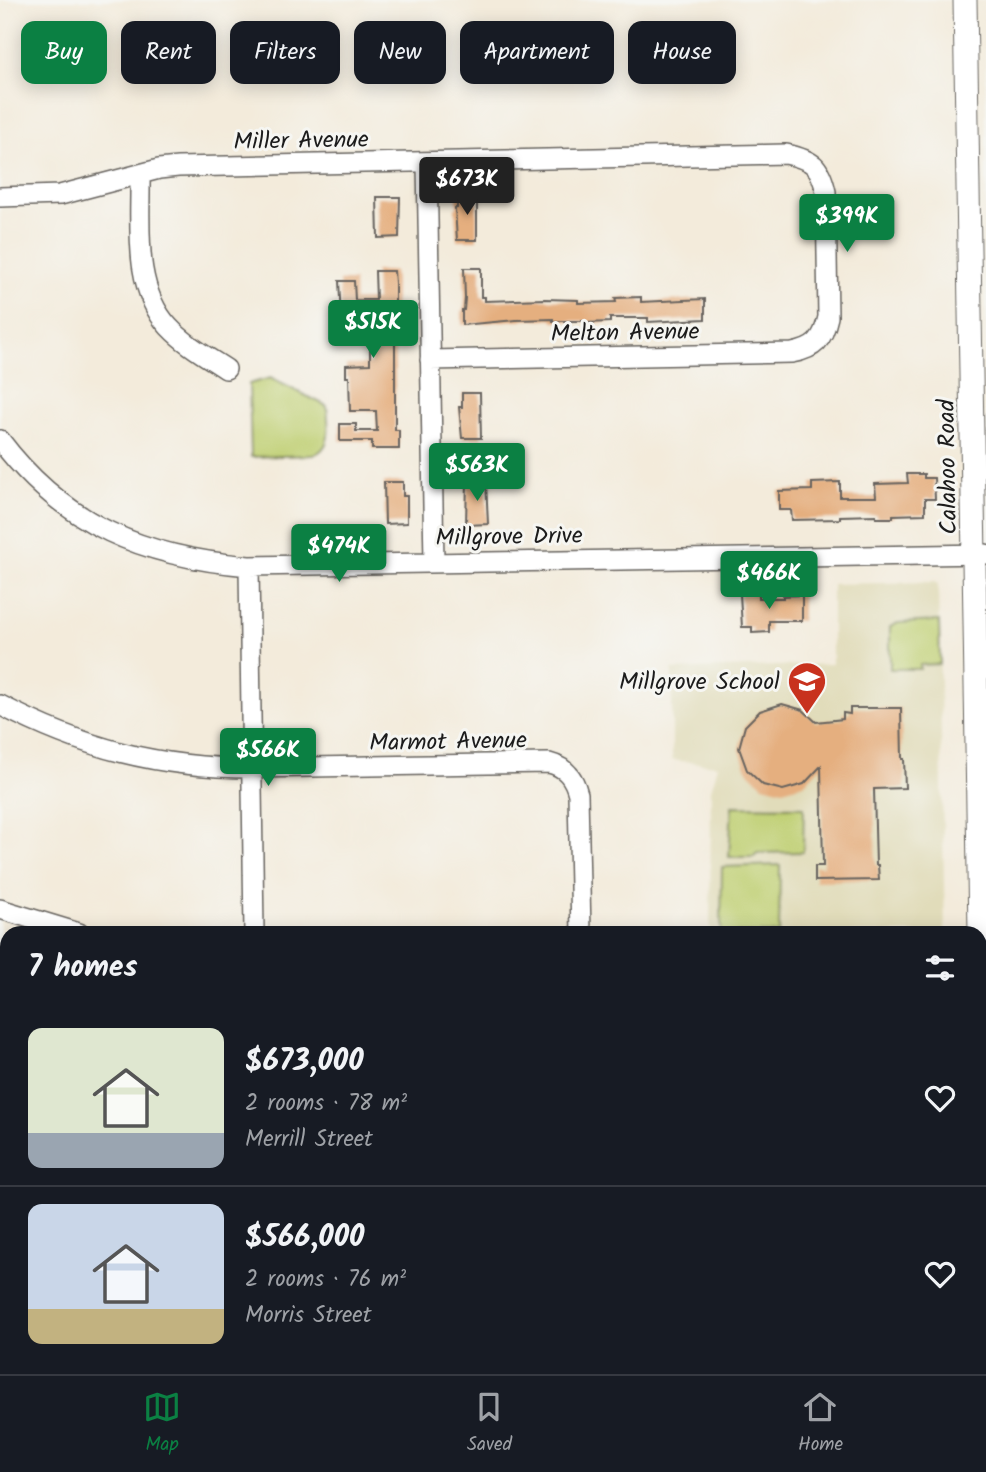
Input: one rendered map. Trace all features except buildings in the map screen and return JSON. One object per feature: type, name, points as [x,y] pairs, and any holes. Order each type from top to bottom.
[{"type":"main road","name":"Calahoo Road","points":[[965,0],[980,554],[980,926]]},
{"type":"street","name":"Miller Avenue","points":[[0,197],[61,195],[178,167],[786,155],[803,158],[815,164],[826,192],[828,317],[825,331],[818,343]]},
{"type":"street","points":[[427,162],[433,562]]},
{"type":"street","points":[[140,174],[143,268],[152,300],[163,320],[185,342],[226,369]]},
{"type":"street","name":"Melton Avenue","points":[[430,360],[792,353],[807,350],[818,343]]},
{"type":"street","name":"Millgrove Drive","points":[[0,440],[43,488],[77,514],[138,545],[191,560],[249,566],[980,554]]},
{"type":"street","points":[[249,566],[254,926]]},
{"type":"street","name":"Marmot Avenue","points":[[0,705],[50,730],[120,753],[213,768],[559,765],[576,783],[578,794],[581,926]]},
{"type":"street","points":[[0,909],[56,926]]},
{"type":"shaded area","name":"Millgrove School","points":[[832,584],[938,584],[945,926],[710,926],[711,790],[718,765],[672,760],[672,670],[832,664]]},
{"type":"green space","points":[[270,378],[327,406],[328,435],[320,452],[313,455],[251,457],[249,384]]},
{"type":"green space","points":[[939,621],[940,664],[920,665],[920,669],[890,669],[890,627],[898,623]]},
{"type":"green space","points":[[732,806],[804,807],[803,852],[757,853],[753,857],[729,857]]},
{"type":"green space","points":[[780,865],[779,926],[721,926],[722,867]]},
{"type":"place","name":"Millgrove School","points":[[807,715]]}]
